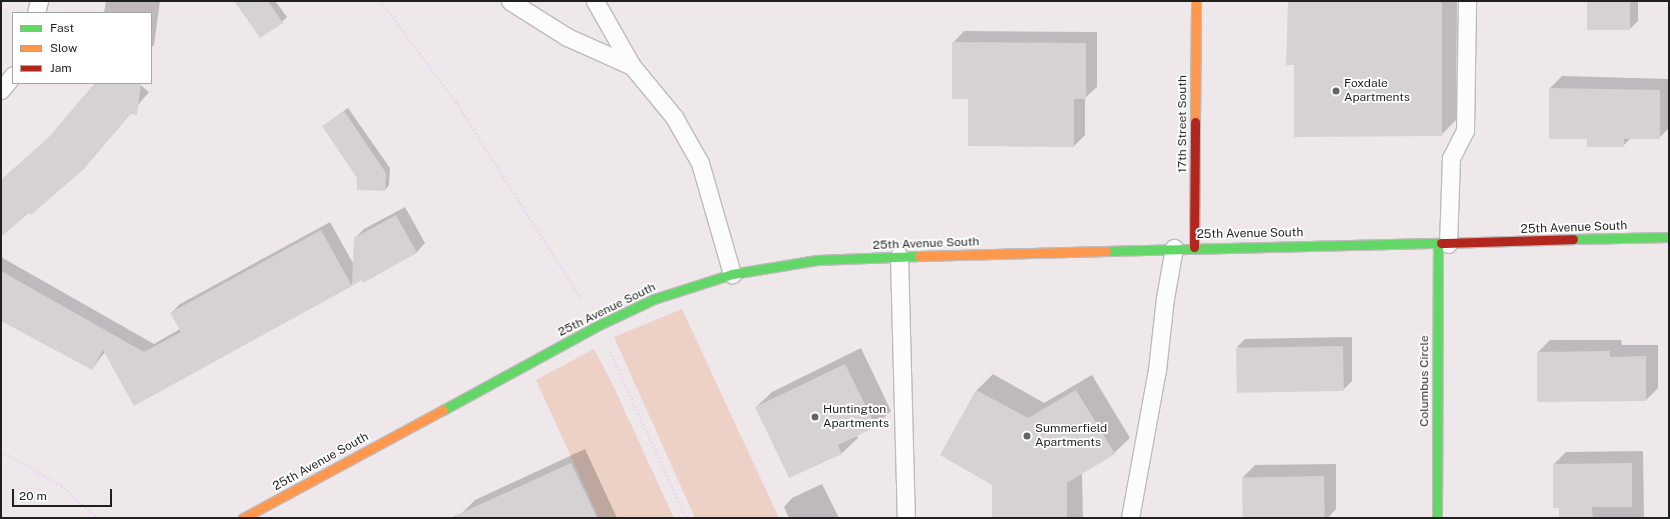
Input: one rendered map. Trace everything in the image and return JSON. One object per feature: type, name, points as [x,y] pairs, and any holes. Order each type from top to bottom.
[{"type":"street","name":"17th Street South","points":[[1194,247],[1196,1]]},
{"type":"street","name":"25th Avenue South","points":[[243,518],[599,325],[654,299],[732,274],[817,260],[899,256],[1194,247],[1443,244],[1669,237]]},
{"type":"street","name":"Columbus Circle","points":[[1438,518],[1443,244]]},
{"type":"lane","points":[[36,12],[39,1]]},
{"type":"lane","points":[[510,1],[567,37],[632,66]]},
{"type":"lane","points":[[595,1],[632,66],[674,117],[700,163],[732,274]]},
{"type":"lane","points":[[1443,244],[1451,158],[1465,130],[1467,1]]},
{"type":"lane","points":[[1,90],[12,75]]},
{"type":"lane","points":[[1130,518],[1157,370],[1165,298],[1174,248]]},
{"type":"lane","points":[[899,256],[906,518]]},
{"type":"path","points":[[380,1],[456,102],[599,325],[686,518]]},
{"type":"path","points":[[1,451],[62,485],[98,518]]},
{"type":"shaded area","points":[[682,309],[779,518],[695,518],[614,337]]},
{"type":"shaded area","points":[[594,349],[612,383],[674,518],[599,518],[536,380]]},
{"type":"building","points":[[234,1],[268,1],[283,23],[260,38]]},
{"type":"building","points":[[1288,1],[1442,1],[1442,136],[1294,137],[1294,65],[1286,65]]},
{"type":"building","points":[[1587,1],[1630,1],[1630,30],[1587,30]]},
{"type":"building","points":[[952,42],[1086,43],[1086,99],[1074,99],[1074,147],[968,146],[968,99],[952,99]]},
{"type":"building","points":[[94,84],[141,84],[137,115],[130,114],[84,169],[31,215],[29,213],[1,237],[1,180],[47,139]]},
{"type":"building","points":[[1549,88],[1660,90],[1660,139],[1624,139],[1624,147],[1587,147],[1587,139],[1549,139]]},
{"type":"building","points":[[344,111],[386,173],[385,191],[357,190],[357,178],[322,126]]},
{"type":"building","points":[[396,215],[417,253],[363,283],[362,280],[352,286],[354,238]]},
{"type":"building","points":[[321,230],[352,286],[134,406],[103,350],[92,370],[1,321],[1,271],[144,352],[181,332],[170,313]]},
{"type":"building","points":[[1343,346],[1344,391],[1237,393],[1236,348]]},
{"type":"building","points":[[1610,351],[1610,357],[1646,356],[1646,401],[1537,402],[1537,352]]},
{"type":"building","name":"Huntington Apartments","points":[[845,364],[876,427],[838,445],[842,454],[789,478],[755,407]]},
{"type":"building","name":"Summerfield Apartments","points":[[976,390],[1028,418],[1076,390],[1115,454],[1067,483],[1067,518],[992,518],[992,485],[940,455]]},
{"type":"building","points":[[571,463],[597,518],[450,518]]},
{"type":"building","points":[[1632,463],[1632,507],[1592,507],[1593,518],[1559,518],[1559,508],[1553,508],[1553,464]]},
{"type":"building","points":[[1324,476],[1325,518],[1243,518],[1242,477]]},
{"type":"traffic: fast","points":[[1573,239],[1669,237]]},
{"type":"traffic: fast","points":[[1106,251],[1441,243]]},
{"type":"traffic: fast","points":[[1437,518],[1438,245]]},
{"type":"traffic: fast","points":[[443,410],[599,325],[654,299],[732,274],[817,260],[919,256]]},
{"type":"traffic: slow","points":[[1195,122],[1196,1]]},
{"type":"traffic: slow","points":[[919,256],[1106,251]]},
{"type":"traffic: slow","points":[[243,518],[443,410]]},
{"type":"traffic: jam","points":[[1194,247],[1195,122]]},
{"type":"traffic: jam","points":[[1441,243],[1573,239]]},
{"type":"place","name":"Foxdale Apartments","points":[[1336,91]]},
{"type":"place","name":"Huntington Apartments","points":[[815,417]]},
{"type":"place","name":"Summerfield Apartments","points":[[1027,436]]}]
